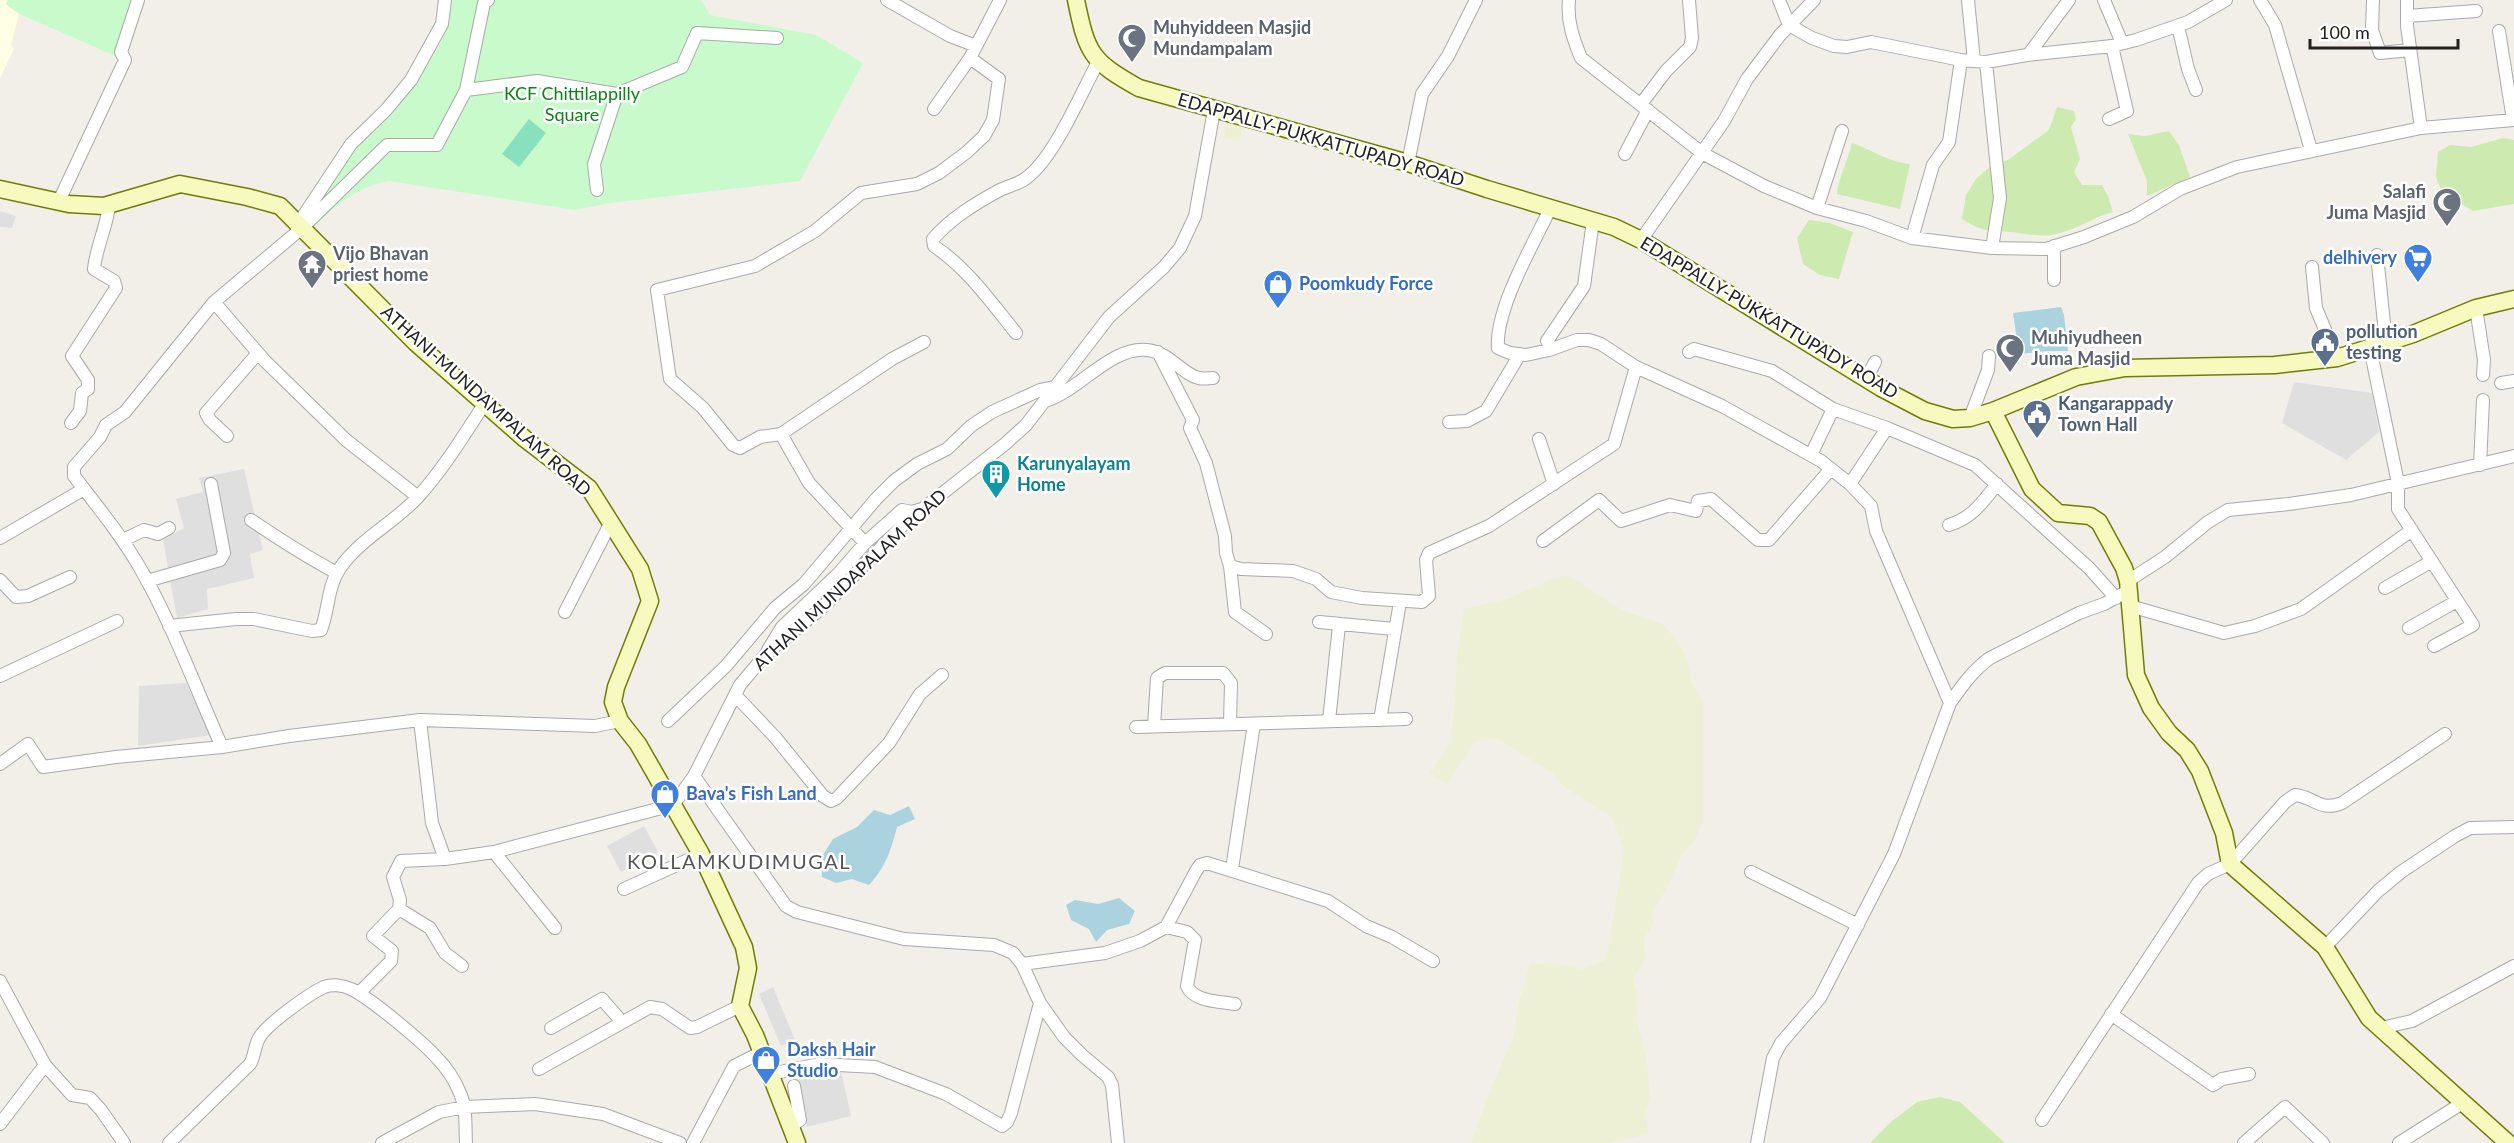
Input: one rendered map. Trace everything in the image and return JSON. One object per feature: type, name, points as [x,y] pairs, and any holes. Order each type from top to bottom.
[{"type":"street","points":[[59,201],[125,60],[121,52],[138,0]]},
{"type":"street","points":[[300,226],[351,144],[386,110],[411,80],[442,24],[445,0]]},
{"type":"street","points":[[222,747],[147,581],[123,540],[74,476],[74,467],[100,437],[106,425],[125,412],[214,302],[387,145],[437,145],[466,90],[484,3],[488,0]]},
{"type":"street","points":[[888,0],[950,36],[976,46]]},
{"type":"street","points":[[934,109],[970,58],[1000,0]]},
{"type":"street","name":"EDAPPALLY-PUKKATTUPADY ROAD","points":[[1076,0],[1082,31],[1098,62],[1113,74],[1139,88],[1408,163],[1550,209],[1614,226],[1641,240],[1866,379],[1925,411],[1953,420],[1993,411],[2076,377],[2125,368],[2275,365],[2337,358],[2413,334],[2476,308],[2514,299]]},
{"type":"street","points":[[1408,163],[1422,94],[1448,56],[1476,0]]},
{"type":"street","points":[[1569,0],[1567,16],[1571,34],[1581,58],[1702,153],[1764,186],[1817,208],[1866,221],[1912,238],[1992,248],[2046,249],[2084,237],[2133,217],[2180,189],[2237,167],[2421,128],[2514,120],[2499,31]]},
{"type":"street","points":[[1625,154],[1645,107],[1666,71],[1690,47],[1692,38],[1689,0]]},
{"type":"street","points":[[1779,0],[1789,25],[1812,38],[1834,46],[1847,47],[1871,42],[1974,61],[2117,44],[2178,26],[2226,0]]},
{"type":"street","points":[[1641,240],[1725,121],[1747,79],[1789,25],[1814,0]]},
{"type":"street","points":[[1968,0],[1974,61],[2000,198],[1992,248]]},
{"type":"street","points":[[2029,54],[2069,0]]},
{"type":"street","points":[[2104,0],[2117,44],[2127,111],[2109,119]]},
{"type":"street","points":[[2260,0],[2275,25],[2311,150]]},
{"type":"street","points":[[2373,0],[2372,30],[2380,53],[2410,50]]},
{"type":"street","points":[[2407,0],[2410,50],[2421,128]]},
{"type":"street","points":[[2407,16],[2476,11]]},
{"type":"street","points":[[2178,26],[2188,69],[2196,90]]},
{"type":"street","points":[[466,90],[537,81],[617,94],[682,67],[697,33],[777,38]]},
{"type":"street","points":[[924,342],[892,359],[782,434],[760,437],[740,448],[733,445],[703,408],[670,379],[657,290],[755,266],[815,231],[861,193],[917,184],[939,173],[958,159],[984,136],[993,120],[999,79],[970,58]]},
{"type":"street","points":[[1912,238],[1934,165],[1949,142],[1974,61]]},
{"type":"street","points":[[1016,333],[952,258],[934,246],[933,239],[962,213],[1025,179],[1039,166],[1074,108],[1098,62]]},
{"type":"street","points":[[597,190],[594,164],[617,94]]},
{"type":"street","name":"ATHANI MUNDAPALAM ROAD","points":[[673,805],[694,776],[740,685],[766,654],[824,606],[872,555],[922,509],[1026,425],[1109,317],[1164,267],[1180,248],[1195,216],[1214,110]]},
{"type":"street","points":[[1817,208],[1842,131]]},
{"type":"street","name":"ATHANI-MUNDAMPALAM ROAD","points":[[0,189],[59,201],[109,205],[180,184],[280,206],[416,343],[525,438],[589,488],[640,569],[651,601],[616,687],[614,702],[620,721],[638,744],[701,854],[744,947],[748,968],[740,1006]]},
{"type":"street","points":[[71,423],[81,411],[82,393],[88,389],[88,380],[72,356],[116,288],[114,280],[94,269],[98,247],[108,218],[109,205]]},
{"type":"street","points":[[1550,209],[1515,282],[1497,337],[1498,348],[1520,354],[1549,350],[1577,340],[1589,340],[1636,367],[1722,406],[1810,455],[1850,484],[1871,506],[1876,531],[1950,703]]},
{"type":"street","points":[[1547,341],[1584,286],[1593,221]]},
{"type":"street","points":[[2054,246],[2054,280]]},
{"type":"street","points":[[2377,255],[2386,343]]},
{"type":"street","points":[[2312,267],[2316,308],[2337,358]]},
{"type":"street","points":[[214,302],[258,353],[346,440],[418,497]]},
{"type":"street","points":[[2476,308],[2484,360],[2483,375]]},
{"type":"street","points":[[2370,348],[2398,483],[2398,509],[2473,625],[2434,646]]},
{"type":"street","points":[[1689,352],[1694,349],[1772,371],[1833,409],[1887,428],[1975,465],[2089,568],[2126,594],[2224,633],[2255,626],[2301,609],[2412,530]]},
{"type":"street","points":[[1045,401],[1060,396],[1119,356],[1131,351],[1158,352],[1197,378],[1213,378]]},
{"type":"street","points":[[1158,352],[1193,420],[1190,428],[1206,463],[1225,536],[1235,612],[1266,634]]},
{"type":"street","points":[[227,436],[210,420],[206,412],[258,353]]},
{"type":"street","points":[[1449,422],[1467,421],[1486,411],[1520,354]]},
{"type":"street","points":[[1970,418],[1988,370],[1989,356]]},
{"type":"street","points":[[1866,379],[1875,362]]},
{"type":"street","points":[[1230,566],[1241,569],[1293,571],[1316,579],[1331,592],[1400,602],[1422,602],[1429,596],[1426,560],[1429,553],[1489,526],[1614,444],[1636,367]]},
{"type":"street","points":[[2501,383],[2514,381]]},
{"type":"street","points":[[668,721],[726,666],[775,608],[804,584],[894,480],[917,464],[947,448],[971,426],[992,412],[1040,390],[1054,387]]},
{"type":"street","points":[[2480,465],[2483,400]]},
{"type":"street","points":[[169,626],[236,618],[254,619],[312,631],[321,630],[325,621],[330,588],[337,573],[356,550],[418,497],[443,466],[485,403]]},
{"type":"street","points":[[1810,455],[1833,409]]},
{"type":"street","points":[[1993,411],[2032,489],[2058,513],[2090,516],[2099,522],[2124,568],[2136,675],[2151,708],[2169,733],[2187,750],[2200,771],[2224,833],[2230,864],[2325,947],[2369,1018],[2508,1143]]},
{"type":"street","points":[[1850,484],[1887,428]]},
{"type":"street","points":[[782,434],[808,483],[865,543]]},
{"type":"street","points":[[1539,439],[1554,484]]},
{"type":"street","points":[[1757,1143],[1773,1058],[1781,1042],[1820,998],[1894,854],[1950,703],[1978,666],[2079,614],[2126,594],[2165,557],[2208,522],[2228,510],[2351,495],[2514,456]]},
{"type":"street","points":[[1543,541],[1599,500],[1621,521],[1670,505],[1696,511],[1698,501],[1711,499],[1758,540],[1769,540],[1830,470]]},
{"type":"street","points":[[147,581],[220,560],[224,554],[212,484]]},
{"type":"street","points":[[1949,525],[1965,520],[1997,484]]},
{"type":"street","points":[[0,538],[84,489]]},
{"type":"street","points":[[766,654],[782,627],[839,573],[865,543],[902,510],[912,512],[922,509]]},
{"type":"street","points":[[251,520],[280,537],[292,548],[337,573]]},
{"type":"street","points":[[565,612],[610,524]]},
{"type":"street","points":[[123,540],[144,530],[158,534],[169,528]]},
{"type":"street","points":[[2385,588],[2432,561]]},
{"type":"street","points":[[0,580],[16,597],[28,596],[70,577]]},
{"type":"street","points":[[2409,628],[2457,600]]},
{"type":"street","points":[[1380,720],[1400,602]]},
{"type":"street","points":[[0,676],[117,621]]},
{"type":"street","points":[[1319,622],[1394,629]]},
{"type":"street","points":[[1329,722],[1339,625]]},
{"type":"street","points":[[1154,726],[1157,678],[1165,673],[1223,673],[1231,683],[1230,724]]},
{"type":"street","points":[[736,696],[775,737],[823,796],[831,801],[837,798],[889,743],[920,694],[942,675]]},
{"type":"street","points":[[1136,727],[1406,719]]},
{"type":"street","points":[[0,764],[28,744],[43,767],[222,747],[289,736],[420,720],[595,726],[620,721]]},
{"type":"street","points":[[420,720],[432,823],[445,859]]},
{"type":"street","points":[[1232,869],[1254,724]]},
{"type":"street","points":[[2042,1120],[2198,883],[2208,874],[2230,864],[2285,802],[2295,795],[2325,807],[2342,803],[2445,734]]},
{"type":"street","points":[[694,776],[786,906],[797,912],[904,939],[994,945],[1013,953],[1022,964],[1040,1003],[1064,1037],[1108,1077],[1112,1085],[1118,1143]]},
{"type":"street","points":[[359,993],[391,961],[392,951],[374,936],[399,909],[400,900],[393,877],[401,861],[445,859],[494,852],[673,805]]},
{"type":"street","points":[[2325,947],[2378,891],[2401,872],[2455,836],[2470,828],[2514,827]]},
{"type":"street","points":[[494,852],[555,928]]},
{"type":"street","points":[[624,889],[701,854]]},
{"type":"street","points":[[1022,964],[1122,949],[1167,927],[1200,865],[1207,863],[1328,901],[1366,926],[1392,937],[1433,961]]},
{"type":"street","points":[[1751,872],[1858,925]]},
{"type":"street","points":[[399,909],[430,928],[445,953],[462,966]]},
{"type":"street","points":[[1167,927],[1187,932],[1195,940],[1187,986],[1190,991],[1204,999],[1235,1004]]},
{"type":"street","points":[[2381,1028],[2412,1021],[2514,966]]},
{"type":"street","points":[[0,981],[45,1065],[72,1095],[90,1098],[124,1143]]},
{"type":"street","points":[[169,1143],[250,1064],[254,1058],[258,1039],[284,1014],[324,987],[340,985],[359,993],[436,1056],[447,1070],[465,1107],[466,1143]]},
{"type":"street","points":[[551,1028],[602,999],[622,1022]]},
{"type":"street","points":[[770,1074],[820,1064],[875,1067],[946,1094],[1002,1126],[1007,1122],[1011,1113],[1040,1003]]},
{"type":"street","points":[[538,1069],[650,1006],[656,1006],[684,1025],[697,1027],[740,1006],[762,1052],[797,1143]]},
{"type":"street","points":[[2111,1014],[2213,1085],[2222,1079],[2250,1074]]},
{"type":"street","points":[[693,1143],[734,1066],[762,1052]]},
{"type":"street","points":[[0,1124],[45,1065]]},
{"type":"street","points":[[790,1127],[800,1120],[794,1086]]},
{"type":"street","points":[[2399,1143],[2464,1102]]},
{"type":"street","points":[[382,1143],[439,1112],[465,1107],[535,1104],[603,1114],[678,1142]]},
{"type":"street","points":[[2244,1143],[2285,1107],[2323,1143]]},
{"type":"shaded area","points":[[0,0],[136,0],[117,57],[19,14],[11,45],[14,49],[0,78]]},
{"type":"shaded area","points":[[1227,121],[1243,124],[1240,141],[1224,138]]},
{"type":"shaded area","points":[[0,211],[16,216],[12,228],[0,227]]},
{"type":"shaded area","points":[[2294,382],[2372,393],[2379,432],[2346,460],[2282,423]]},
{"type":"shaded area","points":[[244,469],[263,550],[250,554],[254,578],[207,589],[208,609],[177,618],[163,540],[184,528],[176,499],[203,492],[199,478]]},
{"type":"shaded area","points":[[1569,575],[1624,611],[1663,624],[1678,642],[1687,659],[1691,681],[1703,702],[1703,822],[1694,841],[1682,854],[1666,890],[1654,908],[1653,925],[1644,939],[1645,960],[1633,979],[1639,999],[1636,1016],[1647,1062],[1650,1097],[1645,1114],[1649,1134],[1609,1143],[1471,1143],[1492,1085],[1513,1038],[1518,1006],[1530,963],[1556,964],[1582,969],[1607,959],[1624,849],[1612,818],[1566,788],[1552,773],[1497,738],[1476,741],[1447,784],[1430,773],[1450,742],[1455,703],[1457,652],[1464,609],[1510,598],[1551,579]]},
{"type":"shaded area","points":[[186,683],[211,735],[138,746],[139,686]]},
{"type":"shaded area","points":[[644,826],[658,852],[621,872],[607,846]]},
{"type":"shaded area","points":[[773,987],[795,1040],[781,1046],[759,994]]},
{"type":"shaded area","points":[[837,1053],[851,1116],[807,1127],[794,1064]]},
{"type":"green space","points":[[8,0],[136,0],[117,57],[19,14],[6,4]]},
{"type":"green space","name":"KCF Chittilappilly Square","points":[[449,0],[701,0],[710,15],[816,35],[863,63],[800,181],[609,203],[575,210],[389,181],[356,193],[338,205],[312,228],[305,217],[340,166],[419,78],[437,50],[446,31]]},
{"type":"green space","points":[[2057,107],[2074,111],[2076,119],[2071,127],[2080,159],[2074,172],[2082,185],[2102,185],[2113,212],[2071,230],[2047,235],[1984,229],[1962,219],[1966,195],[1976,179],[1992,165],[2008,160],[2049,130]]},
{"type":"green space","points":[[529,119],[546,133],[519,167],[502,154]]},
{"type":"green space","points":[[2169,131],[2179,145],[2190,177],[2147,196],[2147,181],[2128,134],[2145,136]]},
{"type":"green space","points":[[2503,138],[2514,140],[2514,204],[2473,211],[2456,201],[2445,201],[2436,177],[2438,152],[2450,145],[2471,147]]},
{"type":"green space","points":[[1852,143],[1888,158],[1910,164],[1900,209],[1837,194]]},
{"type":"green space","points":[[1809,220],[1830,223],[1853,232],[1839,279],[1820,275],[1803,264],[1797,238]]},
{"type":"green space","points":[[1940,1097],[1960,1102],[2005,1143],[1870,1143],[1891,1122],[1917,1102]]},
{"type":"water","points":[[2061,307],[2068,351],[2019,354],[2013,313]]},
{"type":"water","points":[[909,806],[915,819],[897,827],[887,858],[880,872],[869,885],[852,879],[836,883],[822,877],[821,858],[833,839],[857,827],[874,810],[890,815]]},
{"type":"water","points":[[1119,898],[1135,911],[1129,924],[1107,930],[1096,942],[1089,929],[1071,920],[1066,905],[1075,900],[1098,904]]},
{"type":"place","name":"Muhyiddeen Masjid Mundampalam","points":[[1132,64]]},
{"type":"place","name":"Salafi Juma Masjid","points":[[2447,228]]},
{"type":"place","name":"delhivery","points":[[2418,284]]},
{"type":"place","name":"Vijo Bhavan priest home","points":[[312,290]]},
{"type":"place","name":"Poomkudy Force","points":[[1278,310]]},
{"type":"place","name":"pollution testing","points":[[2325,368]]},
{"type":"place","name":"Muhiyudheen Juma Masjid","points":[[2010,374]]},
{"type":"place","name":"Kangarappady Town Hall","points":[[2037,440]]},
{"type":"place","name":"Karunyalayam Home","points":[[996,500]]},
{"type":"place","name":"Bava's Fish Land","points":[[665,820]]},
{"type":"place","name":"Daksh Hair Studio","points":[[766,1086]]},
{"type":"district","name":"KOLLAMKUDIMUGAL","points":[[739,862]]}]
